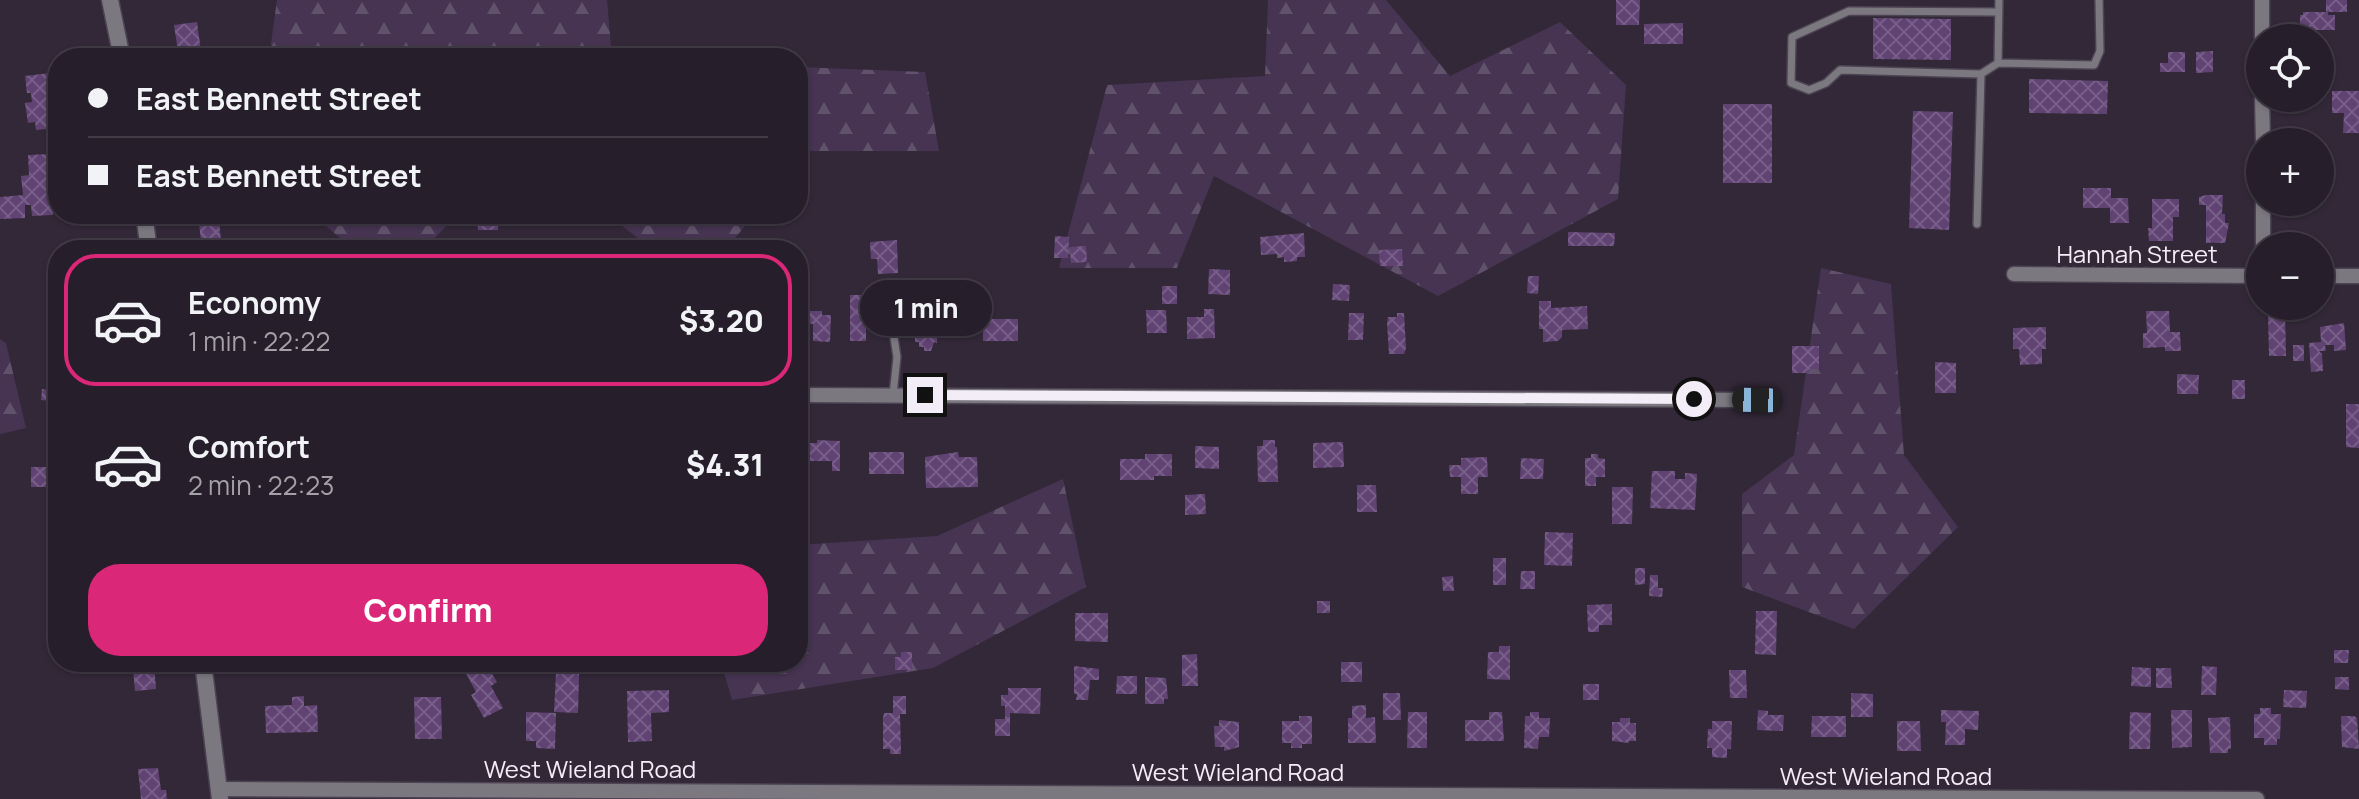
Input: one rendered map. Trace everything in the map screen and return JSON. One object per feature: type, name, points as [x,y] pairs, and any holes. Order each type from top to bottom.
[{"type":"street","points":[[110,0],[120,48]]},
{"type":"street","points":[[2262,0],[2262,24]]},
{"type":"street","name":"Hannah Street","points":[[2014,274],[2246,276]]},
{"type":"street","points":[[2334,276],[2359,276]]},
{"type":"street","points":[[808,395],[1756,400]]},
{"type":"street","points":[[204,672],[220,794]]},
{"type":"street","name":"West Wieland Road","points":[[220,794],[2257,799]]},
{"type":"lane","points":[[1998,63],[1999,0]]},
{"type":"lane","points":[[1999,12],[1849,11],[1792,37],[1791,83],[1809,90],[1826,83],[1840,70],[1981,74],[1998,63],[2094,65],[2100,51],[2099,0]]},
{"type":"lane","points":[[1977,224],[1981,74]]},
{"type":"lane","points":[[886,287],[897,357],[893,395]]},
{"type":"green space","points":[[277,0],[607,0],[611,48],[270,48]]},
{"type":"green space","points":[[1268,0],[1386,0],[1450,76],[1560,22],[1626,85],[1618,199],[1438,296],[1214,176],[1177,268],[1059,268],[1107,85],[1265,76]]},
{"type":"green space","points":[[808,67],[925,72],[939,151],[808,151]]},
{"type":"green space","points":[[324,224],[448,224],[433,240],[342,240]]},
{"type":"green space","points":[[620,224],[747,224],[733,240],[640,240]]},
{"type":"green space","points":[[1821,268],[1891,284],[1904,455],[1958,527],[1854,629],[1742,587],[1742,494],[1794,455]]},
{"type":"green space","points":[[0,339],[6,343],[26,428],[0,434]]},
{"type":"green space","points":[[1063,479],[1086,587],[933,668],[732,700],[724,672],[808,672],[808,544],[937,536]]},
{"type":"building","points":[[1616,0],[1640,0],[1639,25],[1616,25]]},
{"type":"building","points":[[2326,0],[2347,0],[2347,12],[2326,12]]},
{"type":"building","points":[[2303,12],[2328,12],[2328,15],[2335,15],[2335,30],[2334,24],[2300,24],[2300,15]]},
{"type":"building","points":[[1873,18],[1951,19],[1951,60],[1873,59]]},
{"type":"building","points":[[197,22],[201,48],[177,48],[174,25]]},
{"type":"building","points":[[1683,23],[1683,44],[1644,44],[1644,24]]},
{"type":"building","points":[[2213,51],[2213,72],[2196,73],[2196,52]]},
{"type":"building","points":[[2168,52],[2185,52],[2185,72],[2160,72],[2160,63],[2168,63]]},
{"type":"building","points":[[48,73],[48,129],[36,130],[35,122],[28,123],[25,103],[32,102],[31,93],[27,93],[25,76]]},
{"type":"building","points":[[2029,79],[2108,81],[2107,114],[2029,113]]},
{"type":"building","points":[[2334,91],[2359,91],[2359,133],[2343,133],[2344,113],[2332,113]]},
{"type":"building","points":[[1723,104],[1772,104],[1772,183],[1723,183]]},
{"type":"building","points":[[1913,111],[1953,112],[1949,230],[1909,228]]},
{"type":"building","points":[[48,154],[48,215],[32,216],[31,205],[25,205],[25,218],[0,219],[0,197],[23,195],[21,176],[29,175],[28,155]]},
{"type":"building","points":[[2083,188],[2111,188],[2111,198],[2128,198],[2129,223],[2110,223],[2110,208],[2083,208]]},
{"type":"building","points":[[2223,195],[2222,214],[2225,214],[2225,223],[2229,223],[2225,243],[2206,243],[2206,205],[2199,205],[2199,197]]},
{"type":"building","points":[[2152,199],[2179,199],[2179,217],[2173,217],[2173,241],[2149,241]]},
{"type":"building","points":[[199,224],[219,224],[221,240],[201,240]]},
{"type":"building","points":[[478,224],[498,224],[498,230],[478,230]]},
{"type":"building","points":[[1568,232],[1615,233],[1614,246],[1568,246]]},
{"type":"building","points":[[1304,233],[1305,257],[1284,262],[1284,257],[1277,258],[1277,254],[1261,255],[1260,237]]},
{"type":"building","points":[[1055,236],[1069,237],[1068,258],[1054,258]]},
{"type":"building","points":[[897,240],[898,273],[878,274],[877,259],[871,259],[870,242]]},
{"type":"building","points":[[1086,246],[1087,262],[1071,263],[1070,247]]},
{"type":"building","points":[[1402,249],[1403,266],[1380,266],[1379,250]]},
{"type":"building","points":[[1209,269],[1230,270],[1230,295],[1208,294]]},
{"type":"building","points":[[1528,276],[1539,276],[1538,294],[1527,293]]},
{"type":"building","points":[[1333,284],[1350,285],[1349,301],[1332,300]]},
{"type":"building","points":[[1162,286],[1177,286],[1177,304],[1162,304]]},
{"type":"building","points":[[954,293],[970,293],[970,314],[954,314]]},
{"type":"building","points":[[850,295],[875,295],[875,325],[866,325],[866,341],[850,341]]},
{"type":"building","points":[[1539,301],[1551,301],[1551,308],[1587,306],[1588,329],[1562,330],[1558,341],[1543,342],[1543,329],[1539,329]]},
{"type":"building","points":[[1204,309],[1214,309],[1215,338],[1187,339],[1187,317],[1204,317]]},
{"type":"building","points":[[1146,310],[1166,310],[1167,333],[1147,333]]},
{"type":"building","points":[[808,311],[831,315],[830,342],[813,341],[813,324],[808,324]]},
{"type":"building","points":[[2146,311],[2169,311],[2170,332],[2180,332],[2181,351],[2165,351],[2165,347],[2143,348],[2143,333],[2147,333]]},
{"type":"building","points":[[1349,313],[1364,313],[1363,340],[1348,340]]},
{"type":"building","points":[[1397,313],[1404,313],[1406,348],[1404,354],[1389,354],[1388,317],[1397,317]]},
{"type":"building","points":[[983,319],[1018,319],[1018,341],[983,341]]},
{"type":"building","points":[[2268,320],[2285,320],[2286,356],[2269,356]]},
{"type":"building","points":[[915,322],[936,322],[940,337],[937,337],[931,351],[924,351],[924,347],[919,347],[919,342],[915,342]]},
{"type":"building","points":[[2344,323],[2346,350],[2334,351],[2334,345],[2325,345],[2326,351],[2319,351],[2323,371],[2311,372],[2309,343],[2321,342],[2320,327]]},
{"type":"building","points":[[2046,327],[2042,364],[2020,365],[2019,349],[2013,349],[2013,328]]},
{"type":"building","points":[[2293,345],[2304,345],[2304,361],[2293,361]]},
{"type":"building","points":[[1792,346],[1819,346],[1819,369],[1809,369],[1809,373],[1792,373]]},
{"type":"building","points":[[1935,362],[1956,363],[1956,393],[1935,393]]},
{"type":"building","points":[[2177,374],[2199,375],[2198,394],[2177,394]]},
{"type":"building","points":[[2232,380],[2245,380],[2245,399],[2232,399]]},
{"type":"building","points":[[42,389],[48,390],[48,401],[41,400]]},
{"type":"building","points":[[2346,404],[2359,404],[2359,448],[2346,447]]},
{"type":"building","points":[[817,440],[840,441],[840,471],[832,471],[832,461],[808,461],[808,443],[817,443]]},
{"type":"building","points":[[1263,440],[1275,440],[1278,482],[1258,482],[1257,446],[1263,446]]},
{"type":"building","points":[[1343,442],[1344,467],[1313,468],[1313,443]]},
{"type":"building","points":[[1195,446],[1219,447],[1219,469],[1195,468]]},
{"type":"building","points":[[869,452],[904,452],[904,474],[869,474]]},
{"type":"building","points":[[958,452],[959,457],[977,457],[978,487],[926,488],[925,457]]},
{"type":"building","points":[[1145,454],[1172,454],[1172,476],[1154,476],[1154,480],[1120,480],[1120,459],[1145,459]]},
{"type":"building","points":[[1591,454],[1605,459],[1605,477],[1596,477],[1596,486],[1585,486],[1585,458],[1591,458]]},
{"type":"building","points":[[1487,457],[1488,477],[1478,477],[1478,494],[1461,494],[1461,477],[1450,477],[1449,465],[1461,465],[1461,458]]},
{"type":"building","points":[[1521,458],[1544,459],[1543,479],[1520,479]]},
{"type":"building","points":[[31,467],[48,467],[48,487],[31,487]]},
{"type":"building","points":[[1652,471],[1675,471],[1675,479],[1685,479],[1685,473],[1697,474],[1695,510],[1650,508]]},
{"type":"building","points":[[1357,485],[1376,485],[1377,512],[1357,512]]},
{"type":"building","points":[[1612,487],[1633,487],[1632,524],[1612,524]]},
{"type":"building","points":[[1205,494],[1206,514],[1185,515],[1185,495]]},
{"type":"building","points":[[1545,532],[1573,533],[1572,566],[1544,565]]},
{"type":"building","points":[[1493,558],[1506,558],[1506,585],[1493,585]]},
{"type":"building","points":[[1635,568],[1645,568],[1645,584],[1635,585]]},
{"type":"building","points":[[1521,571],[1535,571],[1535,589],[1520,589]]},
{"type":"building","points":[[1650,575],[1658,575],[1658,588],[1663,588],[1662,597],[1649,596]]},
{"type":"building","points":[[1453,576],[1454,591],[1443,591],[1442,577]]},
{"type":"building","points":[[1317,601],[1330,601],[1330,613],[1317,613]]},
{"type":"building","points":[[1612,604],[1612,625],[1599,625],[1599,632],[1588,632],[1587,605]]},
{"type":"building","points":[[1756,611],[1777,611],[1776,655],[1755,654]]},
{"type":"building","points":[[1075,613],[1108,613],[1108,642],[1075,641]]},
{"type":"building","points":[[1499,646],[1510,646],[1510,680],[1487,679],[1488,652],[1499,652]]},
{"type":"building","points":[[2334,650],[2349,650],[2348,663],[2334,663]]},
{"type":"building","points":[[901,652],[912,652],[912,670],[895,670],[895,657],[901,657]]},
{"type":"building","points":[[1197,654],[1198,686],[1182,686],[1182,655]]},
{"type":"building","points":[[1341,662],[1362,662],[1362,682],[1341,682]]},
{"type":"building","points":[[1074,666],[1099,669],[1099,680],[1090,680],[1088,700],[1076,700]]},
{"type":"building","points":[[2202,666],[2217,667],[2216,695],[2201,695]]},
{"type":"building","points":[[2132,667],[2151,668],[2151,687],[2131,686]]},
{"type":"building","points":[[2156,668],[2171,668],[2172,688],[2156,688]]},
{"type":"building","points":[[1729,670],[1746,670],[1747,698],[1730,698]]},
{"type":"building","points":[[133,672],[155,672],[156,689],[135,691]]},
{"type":"building","points":[[465,672],[491,672],[497,682],[491,686],[503,708],[484,718],[471,695],[476,692]]},
{"type":"building","points":[[556,674],[579,674],[578,713],[554,712]]},
{"type":"building","points":[[1117,676],[1137,676],[1137,694],[1116,694]]},
{"type":"building","points":[[1145,677],[1166,678],[1168,699],[1164,699],[1164,704],[1145,704]]},
{"type":"building","points":[[2335,677],[2349,677],[2349,690],[2335,689]]},
{"type":"building","points":[[1583,684],[1599,684],[1599,700],[1583,700]]},
{"type":"building","points":[[1008,688],[1041,688],[1040,714],[1010,713],[1010,736],[995,736],[995,719],[1005,719],[1001,695],[1008,695]]},
{"type":"building","points":[[669,690],[669,712],[651,713],[652,741],[628,742],[627,691]]},
{"type":"building","points":[[2284,690],[2307,691],[2306,708],[2283,707]]},
{"type":"building","points":[[1383,693],[1400,693],[1401,720],[1383,720]]},
{"type":"building","points":[[1851,693],[1873,694],[1873,717],[1851,717]]},
{"type":"building","points":[[304,696],[304,706],[317,705],[318,732],[266,733],[265,706],[292,705],[292,697]]},
{"type":"building","points":[[893,696],[906,696],[906,714],[900,714],[901,754],[890,754],[890,749],[883,749],[883,718],[884,713],[893,713]]},
{"type":"building","points":[[414,697],[441,697],[442,739],[415,739]]},
{"type":"building","points":[[1366,705],[1366,718],[1375,717],[1376,743],[1348,743],[1348,718],[1352,718],[1352,706]]},
{"type":"building","points":[[2260,708],[2271,708],[2271,714],[2281,714],[2277,745],[2264,745],[2264,738],[2254,738],[2254,714],[2260,714]]},
{"type":"building","points":[[1758,710],[1768,711],[1768,715],[1784,715],[1783,731],[1757,730]]},
{"type":"building","points":[[1941,710],[1979,711],[1978,730],[1965,729],[1965,745],[1945,745],[1946,722],[1941,722]]},
{"type":"building","points":[[2171,710],[2192,710],[2192,747],[2172,748]]},
{"type":"building","points":[[526,712],[556,713],[555,749],[536,748],[536,741],[526,741]]},
{"type":"building","points":[[1408,712],[1427,712],[1427,748],[1407,748]]},
{"type":"building","points":[[1489,712],[1502,712],[1504,741],[1465,741],[1465,720],[1489,720]]},
{"type":"building","points":[[1530,712],[1539,712],[1539,718],[1550,718],[1549,737],[1539,737],[1538,749],[1524,748],[1525,716],[1530,716]]},
{"type":"building","points":[[2130,712],[2151,713],[2150,749],[2129,749]]},
{"type":"building","points":[[1299,716],[1312,716],[1312,744],[1291,748],[1291,743],[1282,743],[1282,721],[1299,721]]},
{"type":"building","points":[[1812,716],[1846,716],[1846,737],[1811,737]]},
{"type":"building","points":[[2341,716],[2357,718],[2359,749],[2342,747]]},
{"type":"building","points":[[2230,717],[2231,749],[2228,753],[2210,753],[2208,718]]},
{"type":"building","points":[[1620,718],[1630,718],[1630,723],[1636,723],[1636,741],[1612,741],[1612,722],[1620,722]]},
{"type":"building","points":[[1219,720],[1239,722],[1239,747],[1224,751],[1224,747],[1215,747],[1214,726],[1219,726]]},
{"type":"building","points":[[1712,721],[1732,721],[1731,749],[1727,749],[1727,758],[1712,757],[1712,748],[1707,748],[1708,729],[1712,729]]},
{"type":"building","points":[[1897,721],[1920,721],[1921,751],[1897,751]]},
{"type":"building","points":[[158,768],[161,790],[166,790],[167,799],[141,799],[138,769]]},
{"type":"route","points":[[925,395],[1694,399]]}]
